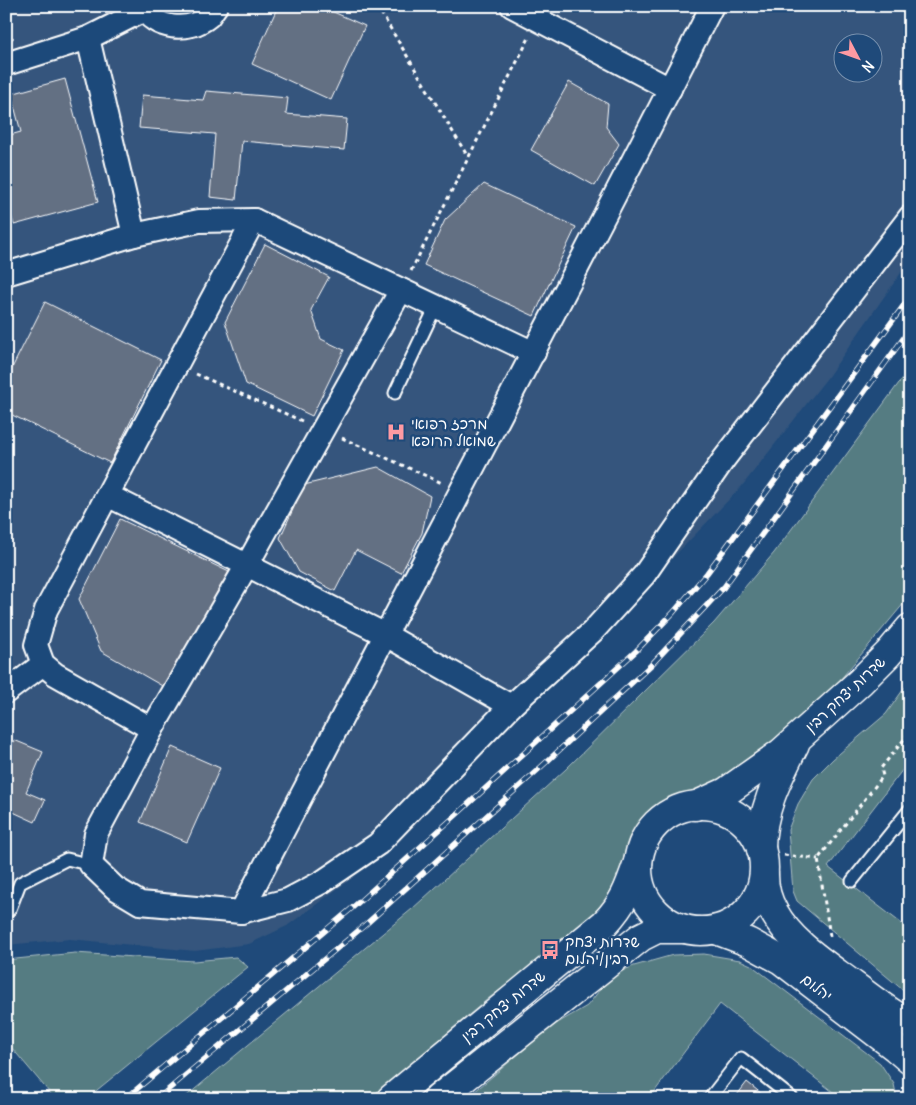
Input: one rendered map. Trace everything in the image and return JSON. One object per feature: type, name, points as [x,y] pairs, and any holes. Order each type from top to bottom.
[{"type":"main road","name":"שדרות יצחק רבין","points":[[695,806],[726,792],[781,753],[860,682],[888,654],[910,628]]},
{"type":"main road","name":"שדרות יצחק רבין","points":[[762,858],[762,828],[767,806],[778,777],[799,736]]},
{"type":"main road","points":[[695,806],[721,808],[738,817],[752,831],[762,858],[759,894],[748,910],[734,922],[716,930],[694,931],[683,929],[656,912],[647,900],[639,872],[639,858],[644,841],[654,826],[668,815],[684,808],[695,806]]},
{"type":"main road","name":"שדרות יצחק רבין","points":[[391,1099],[605,923],[625,897],[639,858]]},
{"type":"main road","name":"יהלום","points":[[762,858],[764,892],[784,927],[835,971],[887,1010],[910,1024]]},
{"type":"main road","name":"שדרות יצחק רבין","points":[[438,1099],[641,937],[657,929],[683,929]]},
{"type":"main road","name":"יהלום","points":[[716,930],[748,942],[781,960],[910,1060]]},
{"type":"street","points":[[6,64],[88,38],[143,8],[154,20],[167,26],[182,27],[196,24],[209,16],[216,6]]},
{"type":"street","points":[[512,6],[670,89]]},
{"type":"street","points":[[240,912],[384,634],[534,353],[712,6]]},
{"type":"street","points":[[88,38],[134,235]]},
{"type":"street","points":[[401,290],[152,730],[96,834],[91,864],[114,888],[140,903],[240,912],[288,900],[322,882],[378,844],[511,706],[593,631],[644,575],[724,459],[910,217]]},
{"type":"street","points":[[6,274],[134,235],[199,221],[254,220],[534,353]]},
{"type":"street","points":[[152,730],[55,674],[43,664],[36,645],[46,610],[109,496],[254,220]]},
{"type":"street","points":[[109,496],[384,634],[511,706]]},
{"type":"street","points":[[6,692],[43,664]]},
{"type":"lane","points":[[395,393],[436,306]]},
{"type":"lane","points":[[852,881],[910,809]]},
{"type":"lane","points":[[6,913],[10,910],[20,883],[67,859],[91,864]]},
{"type":"lane","points":[[710,1099],[741,1058],[793,1099]]},
{"type":"path","points":[[329,10],[340,6]]},
{"type":"path","points":[[377,6],[468,157]]},
{"type":"path","points":[[401,290],[538,20]]},
{"type":"path","points":[[835,971],[818,859],[882,776],[881,768],[910,732]]},
{"type":"path","points":[[762,858],[818,859]]},
{"type":"shaded area","name":"מרכז רפואי שמואל הרופא","points":[[6,6],[910,6],[910,260],[827,378],[742,486],[393,848],[287,926],[249,944],[195,951],[70,939],[6,945]]},
{"type":"green space","points":[[910,368],[910,596],[809,717],[751,765],[693,793],[667,802],[636,842],[621,884],[593,921],[489,998],[369,1099],[183,1099],[412,909],[566,769],[714,623],[774,553]]},
{"type":"green space","points":[[910,680],[910,760],[828,867],[910,930],[910,996],[797,901],[793,891],[788,830],[798,804],[813,779],[833,759],[886,714]]},
{"type":"green space","points":[[75,953],[194,961],[236,957],[248,967],[86,1099],[55,1099],[6,1041],[6,960]]},
{"type":"green space","points":[[704,954],[740,960],[751,965],[880,1063],[894,1084],[897,1099],[842,1099],[720,1004],[649,1099],[466,1099],[549,1028],[587,1006],[612,975],[634,966],[673,955]]},
{"type":"building","points":[[278,6],[331,6],[329,10],[365,26],[331,100],[252,64]]},
{"type":"building","points":[[65,79],[98,202],[14,225],[6,196],[6,136],[21,132],[11,94]]},
{"type":"building","points":[[569,82],[608,104],[606,127],[619,144],[595,186],[531,150]]},
{"type":"building","points":[[206,91],[288,98],[286,114],[347,119],[344,150],[242,141],[236,200],[210,197],[215,134],[139,128],[142,95],[203,100]]},
{"type":"building","points":[[484,184],[576,227],[534,316],[424,265],[445,220]]},
{"type":"building","points":[[265,244],[329,277],[311,310],[321,339],[344,350],[312,416],[246,384],[225,322]]},
{"type":"building","points":[[45,302],[161,360],[110,463],[6,412],[6,380]]},
{"type":"building","points":[[378,467],[430,496],[422,533],[401,573],[356,550],[335,591],[299,572],[280,538],[304,485]]},
{"type":"building","points":[[120,519],[229,572],[164,687],[101,651],[79,599]]},
{"type":"building","points":[[14,740],[43,752],[26,792],[45,800],[35,822],[11,811],[6,821],[6,759]]},
{"type":"building","points":[[172,747],[220,768],[187,842],[140,822]]},
{"type":"building","points":[[747,1082],[768,1099],[734,1099]]},
{"type":"railway","points":[[125,1099],[351,909],[636,651],[673,613],[707,573],[910,297]]},
{"type":"railway","points":[[157,1099],[365,925],[651,665],[724,587],[910,329]]},
{"type":"place","name":"מרכז רפואי שמואל הרופא","points":[[396,432]]},
{"type":"place","name":"שדרות יצחק רבין/יהלום","points":[[550,950]]}]
